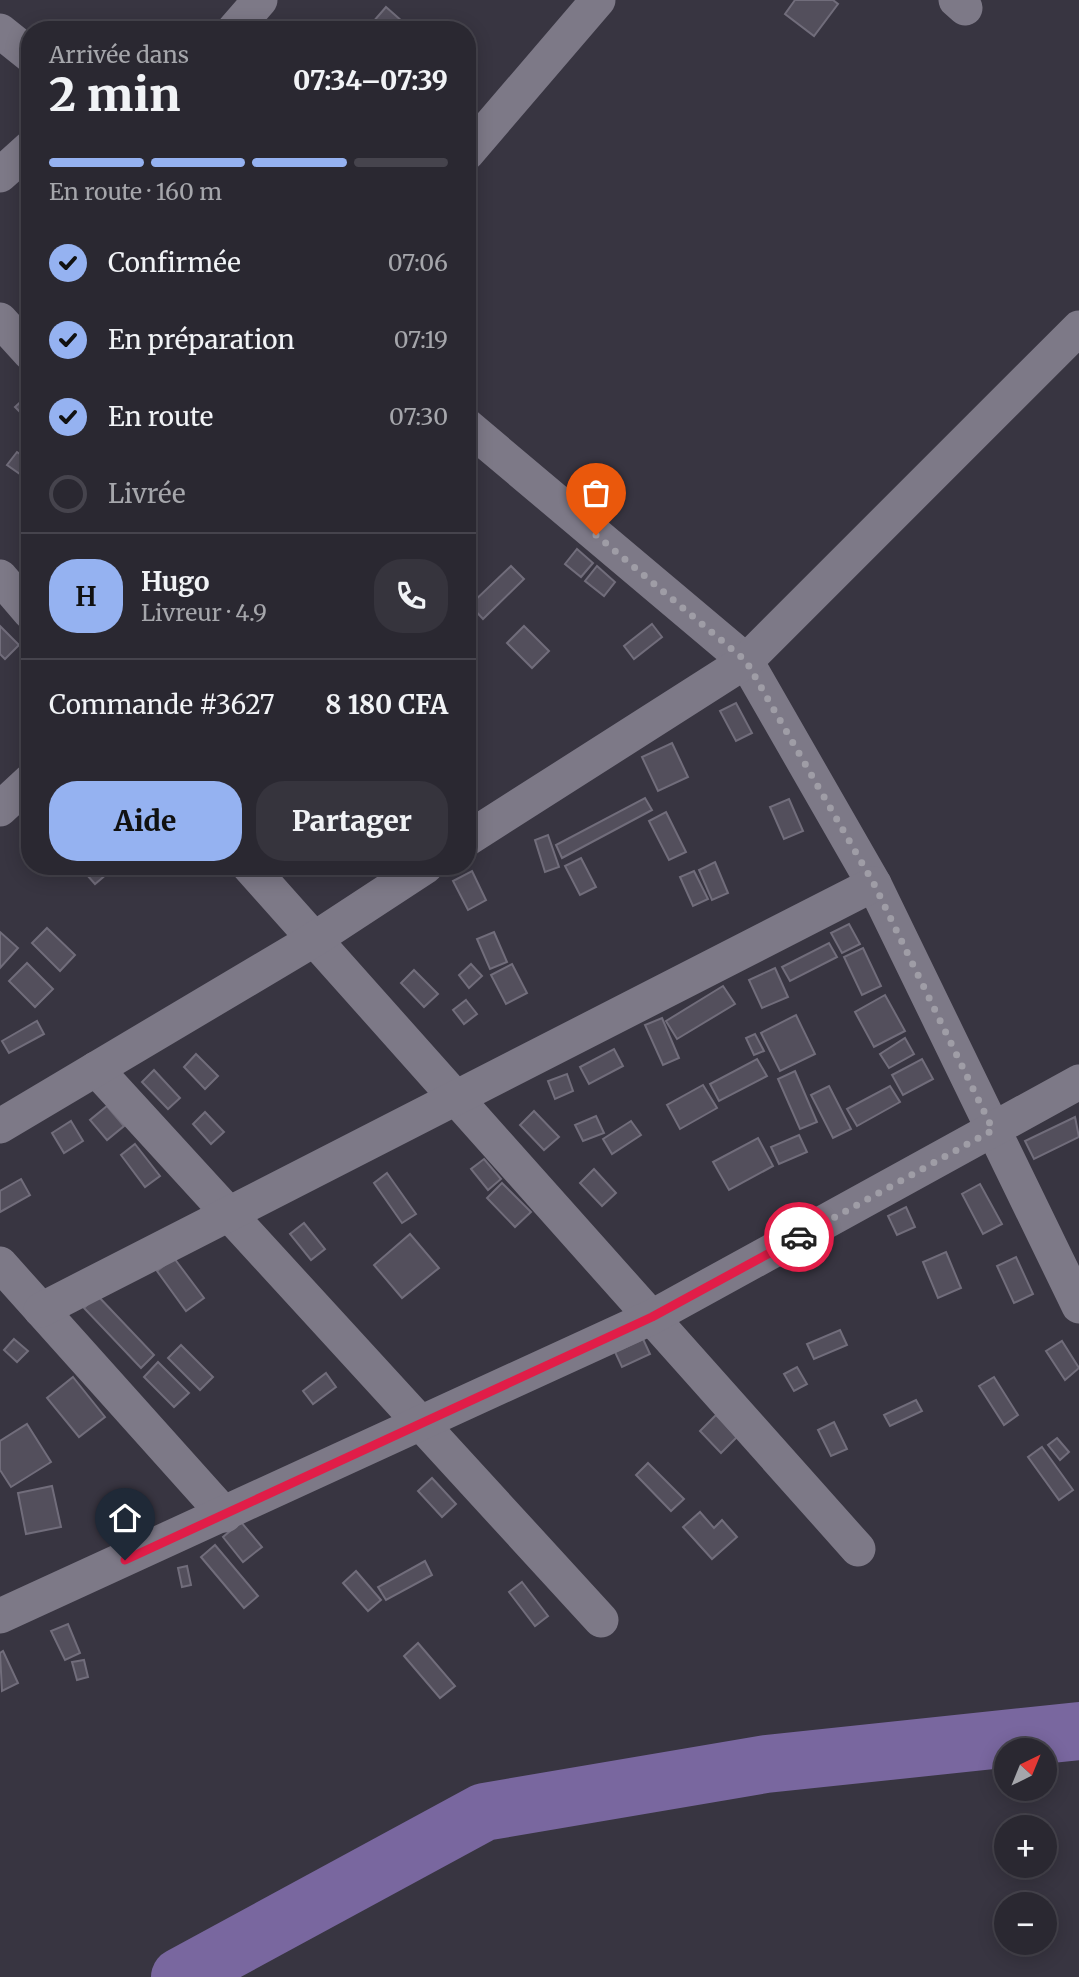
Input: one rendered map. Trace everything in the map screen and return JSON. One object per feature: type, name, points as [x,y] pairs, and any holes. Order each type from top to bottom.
[{"type":"street","points":[[242,21],[260,0]]},
{"type":"street","points":[[476,142],[598,0]]},
{"type":"street","points":[[0,31],[21,48]]},
{"type":"street","points":[[0,175],[21,156]]},
{"type":"street","points":[[0,320],[21,344]]},
{"type":"street","points":[[476,833],[746,661],[1079,328]]},
{"type":"street","points":[[476,434],[746,661],[874,884],[1079,1306]]},
{"type":"street","points":[[0,577],[21,602]]},
{"type":"street","points":[[0,809],[21,789]]},
{"type":"street","points":[[257,875],[858,1549]]},
{"type":"street","points":[[0,1126],[313,940],[412,875]]},
{"type":"street","points":[[41,1310],[874,884]]},
{"type":"street","points":[[96,1069],[601,1620]]},
{"type":"street","points":[[0,1616],[652,1317],[1079,1082]]},
{"type":"street","points":[[0,1265],[225,1515]]},
{"type":"building","points":[[795,0],[833,0],[838,4],[814,36],[785,14]]},
{"type":"building","points":[[386,7],[402,21],[374,21]]},
{"type":"building","points":[[21,402],[21,413],[15,407]]},
{"type":"building","points":[[17,452],[21,455],[21,475],[7,465]]},
{"type":"building","points":[[577,549],[593,563],[581,577],[565,564]]},
{"type":"building","points":[[511,566],[524,579],[483,619],[476,611],[476,599]]},
{"type":"building","points":[[597,566],[615,582],[604,596],[585,581]]},
{"type":"building","points":[[652,624],[662,637],[634,659],[624,646]]},
{"type":"building","points":[[0,626],[19,645],[5,659],[0,654]]},
{"type":"building","points":[[524,626],[549,651],[532,668],[507,643]]},
{"type":"building","points":[[736,703],[752,733],[736,741],[720,711]]},
{"type":"building","points":[[672,743],[688,777],[658,791],[642,757]]},
{"type":"building","points":[[645,798],[652,810],[562,858],[556,845]]},
{"type":"building","points":[[789,799],[803,831],[784,839],[770,807]]},
{"type":"building","points":[[666,812],[686,852],[669,860],[649,821]]},
{"type":"building","points":[[548,835],[559,867],[545,872],[535,840]]},
{"type":"building","points":[[581,858],[596,887],[580,895],[565,866]]},
{"type":"building","points":[[715,862],[728,893],[712,900],[699,870]]},
{"type":"building","points":[[694,871],[708,899],[693,906],[680,877]]},
{"type":"building","points":[[87,875],[106,875],[95,884]]},
{"type":"building","points":[[464,875],[474,875],[486,900],[468,910],[453,881]]},
{"type":"building","points":[[849,924],[860,944],[842,953],[831,933]]},
{"type":"building","points":[[47,928],[75,955],[60,971],[32,943]]},
{"type":"building","points":[[0,932],[18,948],[0,968]]},
{"type":"building","points":[[494,932],[507,962],[490,969],[477,939]]},
{"type":"building","points":[[829,943],[837,957],[790,981],[782,967]]},
{"type":"building","points":[[863,948],[881,986],[862,995],[844,957]]},
{"type":"building","points":[[27,963],[53,989],[35,1007],[9,981]]},
{"type":"building","points":[[471,964],[482,976],[469,988],[459,975]]},
{"type":"building","points":[[512,964],[527,993],[506,1004],[491,975]]},
{"type":"building","points":[[775,968],[788,997],[762,1008],[749,980]]},
{"type":"building","points":[[414,970],[438,994],[424,1007],[401,983]]},
{"type":"building","points":[[723,986],[735,1004],[677,1039],[666,1021]]},
{"type":"building","points":[[885,995],[905,1031],[874,1047],[855,1012]]},
{"type":"building","points":[[466,1000],[477,1014],[464,1024],[453,1010]]},
{"type":"building","points":[[796,1015],[815,1054],[780,1071],[761,1033]]},
{"type":"building","points":[[662,1018],[679,1058],[663,1065],[645,1025]]},
{"type":"building","points":[[37,1021],[44,1034],[9,1053],[2,1041]]},
{"type":"building","points":[[755,1034],[764,1051],[754,1055],[746,1038]]},
{"type":"building","points":[[905,1038],[914,1054],[889,1068],[880,1054]]},
{"type":"building","points":[[614,1049],[623,1066],[589,1084],[580,1067]]},
{"type":"building","points":[[196,1054],[218,1076],[205,1089],[184,1067]]},
{"type":"building","points":[[757,1059],[767,1076],[719,1101],[710,1084]]},
{"type":"building","points":[[922,1059],[933,1079],[903,1095],[892,1075]]},
{"type":"building","points":[[154,1070],[180,1098],[168,1109],[142,1082]]},
{"type":"building","points":[[795,1071],[817,1122],[800,1129],[778,1079]]},
{"type":"building","points":[[567,1074],[573,1091],[555,1099],[548,1081]]},
{"type":"building","points":[[703,1085],[717,1108],[680,1129],[667,1105]]},
{"type":"building","points":[[829,1086],[851,1129],[833,1138],[811,1095]]},
{"type":"building","points":[[890,1086],[900,1102],[857,1126],[847,1109]]},
{"type":"building","points":[[107,1106],[124,1126],[107,1140],[90,1120]]},
{"type":"building","points":[[534,1111],[559,1137],[544,1150],[520,1125]]},
{"type":"building","points":[[205,1112],[224,1132],[211,1144],[193,1124]]},
{"type":"building","points":[[596,1116],[604,1133],[583,1141],[575,1125]]},
{"type":"building","points":[[1075,1117],[1079,1137],[1034,1159],[1025,1141]]},
{"type":"building","points":[[71,1121],[83,1141],[64,1153],[52,1133]]},
{"type":"building","points":[[631,1121],[641,1135],[612,1154],[603,1139]]},
{"type":"building","points":[[799,1135],[807,1152],[779,1164],[771,1147]]},
{"type":"building","points":[[758,1138],[773,1166],[729,1190],[713,1162]]},
{"type":"building","points":[[135,1144],[160,1176],[145,1187],[121,1155]]},
{"type":"building","points":[[484,1159],[501,1179],[488,1190],[471,1169]]},
{"type":"building","points":[[594,1169],[616,1193],[602,1206],[580,1183]]},
{"type":"building","points":[[387,1173],[416,1214],[402,1223],[374,1183]]},
{"type":"building","points":[[21,1179],[30,1195],[0,1212],[0,1191]]},
{"type":"building","points":[[502,1183],[531,1212],[515,1227],[487,1198]]},
{"type":"building","points":[[980,1184],[1002,1224],[983,1234],[962,1194]]},
{"type":"building","points":[[906,1207],[915,1227],[897,1235],[888,1216]]},
{"type":"building","points":[[304,1223],[325,1249],[311,1260],[290,1234]]},
{"type":"building","points":[[410,1234],[439,1268],[402,1298],[374,1265]]},
{"type":"building","points":[[946,1252],[961,1288],[938,1298],[923,1262]]},
{"type":"building","points":[[1016,1257],[1033,1294],[1014,1303],[997,1266]]},
{"type":"building","points":[[174,1258],[204,1298],[186,1311],[157,1271]]},
{"type":"building","points":[[97,1295],[154,1355],[141,1368],[84,1308]]},
{"type":"building","points":[[840,1330],[847,1345],[814,1359],[807,1344]]},
{"type":"building","points":[[14,1339],[28,1351],[17,1362],[4,1350]]},
{"type":"building","points":[[643,1339],[650,1354],[622,1367],[615,1352]]},
{"type":"building","points":[[1062,1341],[1079,1368],[1065,1380],[1046,1351]]},
{"type":"building","points":[[181,1345],[213,1377],[200,1390],[168,1358]]},
{"type":"building","points":[[158,1362],[189,1393],[174,1407],[144,1377]]},
{"type":"building","points":[[797,1367],[807,1384],[794,1391],[784,1374]]},
{"type":"building","points":[[326,1373],[336,1387],[313,1404],[303,1391]]},
{"type":"building","points":[[73,1377],[105,1417],[79,1437],[47,1398]]},
{"type":"building","points":[[994,1377],[1018,1415],[1004,1425],[979,1386]]},
{"type":"building","points":[[916,1400],[922,1411],[890,1426],[884,1415]]},
{"type":"building","points":[[716,1415],[737,1437],[721,1453],[700,1431]]},
{"type":"building","points":[[834,1422],[847,1449],[831,1456],[818,1430]]},
{"type":"building","points":[[27,1424],[51,1462],[11,1487],[0,1470],[0,1441]]},
{"type":"building","points":[[1057,1438],[1069,1452],[1060,1460],[1048,1445]]},
{"type":"building","points":[[1042,1447],[1073,1490],[1059,1500],[1028,1457]]},
{"type":"building","points":[[648,1463],[684,1499],[671,1511],[636,1475]]},
{"type":"building","points":[[432,1478],[456,1504],[442,1517],[418,1491]]},
{"type":"building","points":[[52,1486],[61,1527],[26,1534],[18,1493]]},
{"type":"building","points":[[700,1512],[714,1528],[722,1520],[737,1537],[712,1559],[683,1527]]},
{"type":"building","points":[[241,1522],[262,1547],[243,1562],[223,1537]]},
{"type":"building","points":[[215,1545],[258,1596],[244,1608],[201,1557]]},
{"type":"building","points":[[425,1561],[432,1575],[386,1600],[378,1587]]},
{"type":"building","points":[[187,1566],[191,1585],[182,1587],[178,1568]]},
{"type":"building","points":[[356,1571],[381,1600],[368,1611],[343,1583]]},
{"type":"building","points":[[522,1582],[548,1616],[535,1626],[509,1592]]},
{"type":"building","points":[[68,1624],[80,1653],[65,1660],[51,1631]]},
{"type":"building","points":[[418,1643],[455,1686],[440,1698],[404,1656]]},
{"type":"building","points":[[3,1651],[18,1683],[2,1691],[0,1653]]},
{"type":"building","points":[[84,1660],[88,1677],[77,1680],[72,1662]]},
{"type":"waterway","points":[[180,1977],[484,1812],[766,1764],[1079,1731]]},
{"type":"way so far","points":[[596,535],[746,661],[874,884],[993,1130],[799,1237]]},
{"type":"route","points":[[125,1560],[652,1317],[799,1237]]}]
